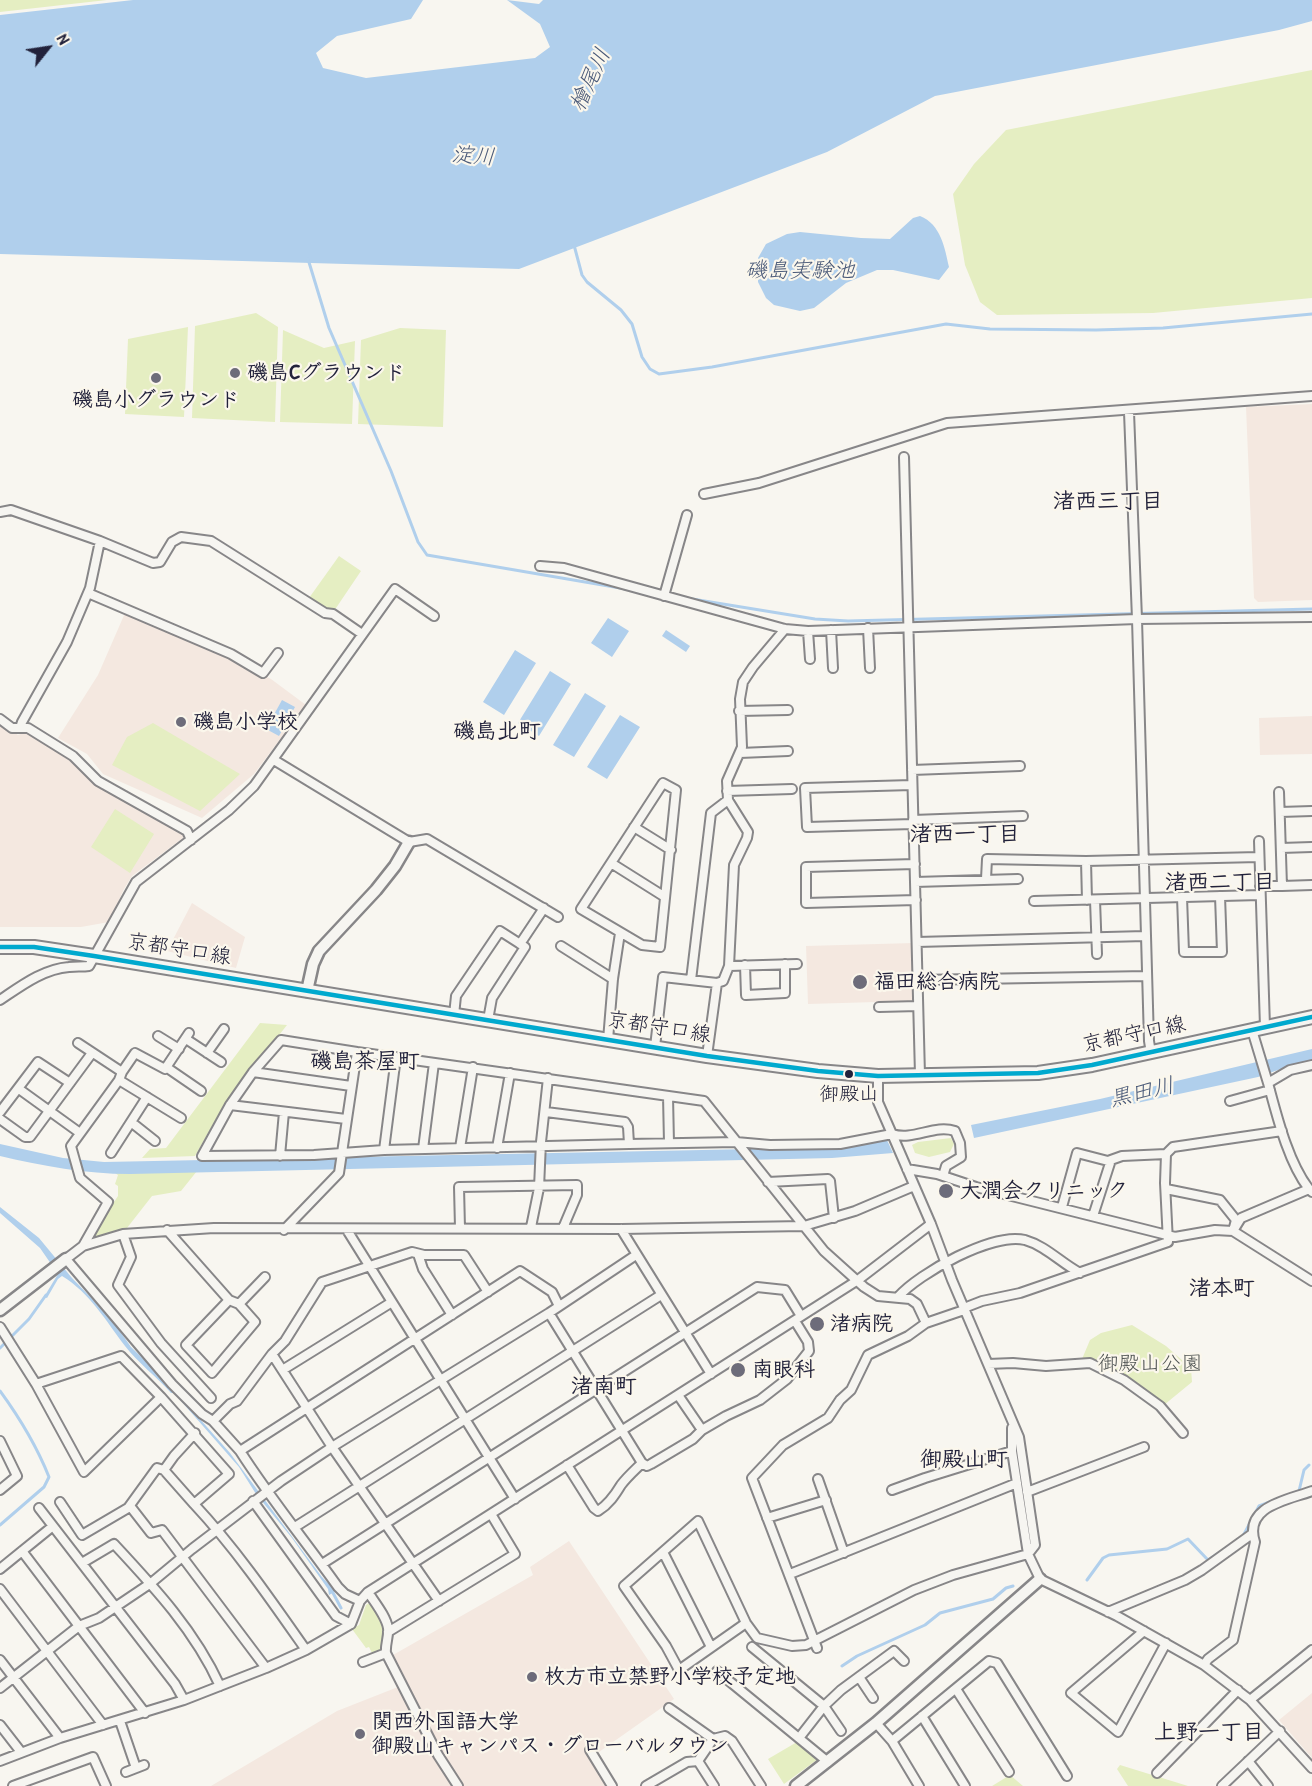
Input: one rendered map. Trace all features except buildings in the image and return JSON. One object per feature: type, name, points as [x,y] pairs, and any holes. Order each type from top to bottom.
[{"type":"main road","name":"京都守口線","points":[[0,947],[34,947],[94,956],[707,1056],[818,1071],[878,1076],[1038,1073],[1151,1053],[1312,1017]]},
{"type":"street","points":[[704,494],[759,483],[947,423],[1312,396]]},
{"type":"street","points":[[1129,412],[1137,608],[1145,936],[1151,1053]]},
{"type":"street","points":[[904,457],[920,1075]]},
{"type":"street","points":[[0,513],[11,510],[100,541],[153,563],[160,562],[172,542],[182,537],[211,541],[325,612],[333,614],[362,634]]},
{"type":"street","points":[[664,596],[687,515]]},
{"type":"street","points":[[20,728],[67,642],[87,593],[100,541]]},
{"type":"street","points":[[540,566],[564,568],[785,629],[808,631],[1137,619],[1312,617]]},
{"type":"street","points":[[0,1000],[38,976],[69,967],[87,967],[135,882],[229,810],[246,794],[274,760],[395,589],[434,616]]},
{"type":"street","points":[[87,593],[231,654],[263,673],[278,653]]},
{"type":"street","points":[[868,628],[870,668]]},
{"type":"street","points":[[656,1047],[663,977],[717,983],[723,981],[729,966],[734,865],[747,838],[747,832],[728,796],[727,781],[742,747],[739,711],[743,682],[785,629]]},
{"type":"street","points":[[831,630],[833,668]]},
{"type":"street","points":[[808,631],[810,659]]},
{"type":"street","points":[[739,711],[788,710]]},
{"type":"street","points":[[0,720],[12,728],[28,728],[73,756],[98,781],[187,831],[191,840]]},
{"type":"street","points":[[740,753],[789,751]]},
{"type":"street","points":[[274,760],[409,842],[427,838],[558,917]]},
{"type":"street","points":[[912,770],[1020,766]]},
{"type":"street","points":[[663,783],[676,790],[660,947],[642,945],[581,909],[634,827],[663,783]]},
{"type":"street","points":[[912,785],[806,788],[807,827],[1023,816]]},
{"type":"street","points":[[691,980],[711,813],[728,796],[792,789]]},
{"type":"street","points":[[1279,792],[1282,886]]},
{"type":"street","points":[[1280,812],[1312,811]]},
{"type":"street","points":[[634,827],[671,850]]},
{"type":"street","points":[[1233,1231],[1241,1218],[1310,1191],[1302,1180],[1282,1131],[1262,1062],[1258,1028],[1260,890],[1258,841]]},
{"type":"street","points":[[307,991],[313,964],[319,951],[376,890],[395,866],[409,842]]},
{"type":"street","points":[[1281,848],[1312,847]]},
{"type":"street","points":[[986,879],[987,860],[1086,861],[1259,857]]},
{"type":"street","points":[[1086,861],[1097,954]]},
{"type":"street","points":[[611,863],[665,897]]},
{"type":"street","points":[[915,864],[806,867],[805,874],[806,903],[915,900]]},
{"type":"street","points":[[915,882],[1018,879]]},
{"type":"street","points":[[1034,901],[1220,896],[1282,886],[1312,885]]},
{"type":"street","points":[[1182,897],[1184,952],[1222,952],[1220,896]]},
{"type":"street","points":[[520,944],[544,908]]},
{"type":"street","points":[[453,1015],[456,996],[500,931],[525,947],[492,998],[488,1020]]},
{"type":"street","points":[[608,1040],[613,979],[620,933]]},
{"type":"street","points":[[917,942],[1145,936]]},
{"type":"street","points":[[561,946],[613,979]]},
{"type":"street","points":[[745,965],[746,995],[785,993],[785,964]]},
{"type":"street","points":[[729,966],[797,964]]},
{"type":"street","points":[[918,980],[1147,976]]},
{"type":"street","points":[[707,1056],[717,983]]},
{"type":"street","points":[[879,1007],[918,1006]]},
{"type":"street","points":[[207,1053],[224,1029]]},
{"type":"street","points":[[158,1036],[179,1049]]},
{"type":"street","points":[[166,1067],[187,1036],[221,1062]]},
{"type":"street","points":[[926,1323],[917,1304],[910,1299],[878,1296],[824,1251],[751,1161],[739,1145],[704,1101],[281,1040],[253,1072],[230,1105],[202,1156],[280,1156],[384,1150],[541,1148],[669,1143],[739,1145],[840,1144],[892,1134],[900,1137],[913,1136],[945,1128],[955,1131],[960,1143],[961,1157],[946,1166],[943,1176]]},
{"type":"street","points":[[78,1043],[147,1097],[181,1118]]},
{"type":"street","points":[[284,1230],[339,1173],[357,1052]]},
{"type":"street","points":[[0,1119],[25,1137],[30,1137],[92,1053]]},
{"type":"street","points":[[83,1246],[108,1202],[80,1178],[71,1146],[135,1053],[165,1069],[166,1067],[201,1091]]},
{"type":"street","points":[[384,1150],[396,1057]]},
{"type":"street","points":[[0,1112],[38,1062],[70,1083]]},
{"type":"street","points":[[423,1149],[434,1063]]},
{"type":"street","points":[[1230,1101],[1290,1070],[1312,1065]]},
{"type":"street","points":[[460,1148],[473,1067]]},
{"type":"street","points":[[253,1072],[351,1086]]},
{"type":"street","points":[[497,1148],[510,1073]]},
{"type":"street","points":[[746,1623],[679,1670],[666,1646],[624,1586],[698,1521],[746,1623],[757,1638],[792,1646],[816,1645],[914,1590],[953,1575],[1028,1554],[1035,1545],[1019,1437],[878,1102],[878,1076]]},
{"type":"street","points":[[531,1227],[540,1185],[548,1078]]},
{"type":"street","points":[[19,1089],[80,1133]]},
{"type":"street","points":[[668,1096],[669,1143]]},
{"type":"street","points":[[111,1153],[147,1097]]},
{"type":"street","points":[[230,1105],[346,1119]]},
{"type":"street","points":[[280,1156],[284,1112]]},
{"type":"street","points":[[546,1112],[626,1122],[629,1144]]},
{"type":"street","points":[[131,1122],[155,1141]]},
{"type":"street","points":[[1062,1207],[1077,1153],[1108,1161],[1122,1156],[1166,1154],[1173,1147],[1282,1131]]},
{"type":"street","points":[[816,1645],[752,1478],[783,1445],[828,1418],[840,1400],[851,1390],[868,1355],[908,1336],[926,1323],[982,1301],[1020,1293],[1080,1274],[1168,1242],[1166,1154]]},
{"type":"street","points":[[1093,1216],[1111,1160]]},
{"type":"street","points":[[907,1169],[943,1176],[976,1187],[1175,1237],[1215,1230],[1233,1231],[1312,1281]]},
{"type":"street","points":[[768,1182],[828,1179],[834,1218]]},
{"type":"street","points":[[460,1228],[459,1187],[577,1185],[577,1195],[563,1228]]},
{"type":"street","points":[[480,1186],[481,1197]]},
{"type":"street","points":[[0,1310],[83,1246],[123,1234],[214,1228],[347,1230],[804,1226],[834,1218],[914,1186]]},
{"type":"street","points":[[1166,1189],[1220,1200],[1236,1220],[1233,1231]]},
{"type":"street","points":[[0,1761],[60,1738],[184,1700],[306,1650],[351,1623],[360,1601],[369,1592],[858,1280],[931,1224]]},
{"type":"street","points":[[621,1229],[711,1374]]},
{"type":"street","points":[[167,1230],[229,1300],[239,1304],[255,1322],[212,1373],[186,1345],[229,1300]]},
{"type":"street","points":[[347,1230],[515,1499]]},
{"type":"street","points":[[123,1234],[131,1257],[118,1285],[161,1343],[211,1398]]},
{"type":"street","points":[[898,1297],[914,1282],[946,1263],[996,1241],[1020,1239],[1042,1247],[1080,1274]]},
{"type":"street","points":[[213,1421],[230,1404],[237,1401],[272,1354],[285,1341],[322,1282],[412,1252],[464,1255],[488,1292]]},
{"type":"street","points":[[418,1254],[423,1269],[452,1315]]},
{"type":"street","points":[[0,1688],[79,1626],[99,1618],[151,1583],[254,1501],[332,1447],[549,1313],[636,1255]]},
{"type":"street","points":[[66,1259],[165,1376],[202,1414],[213,1421],[240,1451],[266,1492],[345,1594],[360,1601]]},
{"type":"street","points":[[240,1451],[520,1271],[552,1292],[559,1306]]},
{"type":"street","points":[[239,1304],[265,1277]]},
{"type":"street","points":[[322,1564],[489,1457],[596,1390],[757,1287],[785,1290],[808,1342],[809,1351],[788,1379],[760,1400],[702,1430],[693,1439],[647,1466],[642,1463],[596,1390],[549,1313]]},
{"type":"street","points":[[295,1527],[661,1295]]},
{"type":"street","points":[[284,1369],[392,1302]]},
{"type":"street","points":[[0,1327],[36,1384],[84,1472],[161,1397]]},
{"type":"street","points":[[272,1354],[284,1369],[332,1447],[439,1601]]},
{"type":"street","points":[[36,1384],[121,1356],[195,1433],[229,1474],[194,1504]]},
{"type":"street","points":[[988,1364],[1013,1363],[1046,1366],[1090,1363],[1124,1380],[1160,1406],[1183,1433]]},
{"type":"street","points":[[678,1395],[702,1430]]},
{"type":"street","points":[[1012,1424],[1012,1451],[1028,1554],[1040,1579],[1108,1612],[1204,1665],[1250,1700],[1312,1768]]},
{"type":"street","points":[[164,1470],[195,1433]]},
{"type":"street","points":[[0,1441],[17,1476],[0,1490]]},
{"type":"street","points":[[1027,1492],[1144,1447]]},
{"type":"street","points":[[892,1490],[1012,1451]]},
{"type":"street","points":[[567,1466],[598,1511],[619,1492],[620,1486],[642,1463]]},
{"type":"street","points":[[60,1502],[82,1535],[130,1506],[157,1468],[164,1470],[218,1530],[269,1596],[306,1650]]},
{"type":"street","points":[[818,1479],[844,1553]]},
{"type":"street","points":[[790,1574],[1017,1483]]},
{"type":"street","points":[[1108,1612],[1185,1580],[1202,1570],[1252,1534],[1258,1515],[1263,1509],[1312,1491]]},
{"type":"street","points":[[767,1518],[826,1500]]},
{"type":"street","points":[[254,1501],[336,1616],[351,1623]]},
{"type":"street","points":[[130,1506],[151,1533],[162,1530],[266,1668]]},
{"type":"street","points":[[39,1509],[175,1684],[184,1700]]},
{"type":"street","points":[[388,1632],[515,1554],[491,1514]]},
{"type":"street","points":[[0,1569],[53,1526]]},
{"type":"street","points":[[1204,1665],[1208,1659],[1233,1640],[1255,1542],[1252,1534]]},
{"type":"street","points":[[82,1563],[114,1544],[167,1602],[208,1660],[220,1686]]},
{"type":"street","points":[[22,1551],[146,1713]]},
{"type":"street","points":[[663,1552],[711,1647]]},
{"type":"street","points":[[796,1786],[876,1723],[1040,1579]]},
{"type":"street","points":[[0,1589],[103,1725]]},
{"type":"street","points":[[369,1592],[387,1623],[388,1632],[385,1643],[387,1653],[438,1755],[458,1786]]},
{"type":"street","points":[[1144,1631],[1071,1693],[1118,1732],[1166,1643]]},
{"type":"street","points":[[752,1647],[824,1706],[841,1731]]},
{"type":"street","points":[[1250,1700],[1312,1650]]},
{"type":"street","points":[[799,1738],[824,1706],[894,1651],[904,1661]]},
{"type":"street","points":[[363,1662],[387,1653]]},
{"type":"street","points":[[0,1660],[60,1738]]},
{"type":"street","points":[[892,1742],[988,1661],[997,1663],[1067,1776]]},
{"type":"street","points":[[717,1671],[828,1762]]},
{"type":"street","points":[[859,1677],[873,1698]]},
{"type":"street","points":[[956,1689],[1009,1772]]},
{"type":"street","points":[[1157,1773],[1238,1690]]},
{"type":"street","points":[[669,1708],[713,1739]]},
{"type":"street","points":[[922,1716],[965,1786]]},
{"type":"street","points":[[120,1721],[140,1767],[126,1772]]},
{"type":"street","points":[[876,1723],[892,1742],[919,1786]]},
{"type":"street","points":[[0,1725],[21,1752]]},
{"type":"street","points":[[1222,1786],[1280,1731]]},
{"type":"street","points":[[698,1761],[713,1739],[725,1736],[732,1742],[761,1786]]},
{"type":"street","points":[[590,1750],[612,1786]]},
{"type":"street","points":[[13,1786],[93,1757],[106,1786]]},
{"type":"street","points":[[646,1786],[687,1762],[698,1761]]},
{"type":"street","points":[[698,1761],[714,1786]]},
{"type":"street","points":[[1248,1761],[1268,1786]]},
{"type":"shaded area","points":[[1312,404],[1312,600],[1258,602],[1254,598],[1246,407]]},
{"type":"shaded area","name":"磯島小学校","points":[[125,613],[212,648],[271,679],[306,705],[254,774],[202,818],[103,774],[87,754],[58,738],[98,675]]},
{"type":"shaded area","points":[[1312,716],[1312,754],[1260,755],[1259,718]]},
{"type":"shaded area","points":[[0,723],[18,735],[26,732],[78,766],[96,784],[183,834],[183,838],[132,876],[109,922],[81,927],[0,927]]},
{"type":"shaded area","points":[[192,903],[245,937],[236,968],[167,951]]},
{"type":"shaded area","points":[[914,943],[916,998],[911,1001],[808,1004],[806,946]]},
{"type":"shaded area","name":"枚方市立禁野小学校予定地","points":[[569,1541],[674,1699],[599,1752],[595,1745],[586,1751],[607,1786],[463,1786],[442,1754],[393,1655],[533,1575],[530,1567]]},
{"type":"shaded area","name":"関西外国語大学 御殿山キャンパス・グローバルタウン","points":[[398,1687],[452,1786],[211,1786],[337,1711]]},
{"type":"shaded area","points":[[1312,1693],[1312,1758],[1279,1720]]},
{"type":"green space","points":[[0,0],[107,0],[0,12]]},
{"type":"green space","points":[[1312,70],[1312,298],[1153,313],[997,315],[980,302],[965,265],[953,194],[974,164],[1006,130]]},
{"type":"green space","name":"磯島Cグラウンド","points":[[256,313],[278,327],[275,422],[192,418],[195,326]]},
{"type":"green space","name":"磯島小グラウンド","points":[[188,327],[184,417],[125,414],[128,339]]},
{"type":"green space","points":[[400,328],[446,330],[443,427],[358,424],[361,340]]},
{"type":"green space","points":[[283,330],[324,348],[355,341],[352,424],[280,422]]},
{"type":"green space","points":[[339,556],[361,571],[334,611],[309,598]]},
{"type":"green space","points":[[153,723],[240,774],[200,811],[112,765],[127,737]]},
{"type":"green space","points":[[115,809],[154,834],[130,873],[91,847]]},
{"type":"green space","points":[[260,1023],[287,1025],[224,1105],[195,1156],[142,1158],[150,1149],[166,1148]]},
{"type":"green space","points":[[951,1138],[954,1144],[950,1152],[929,1157],[915,1153],[912,1145],[918,1142]]},
{"type":"green space","points":[[197,1171],[181,1191],[152,1196],[127,1228],[95,1238],[92,1235],[118,1196],[118,1186],[115,1184],[118,1175],[115,1173]]},
{"type":"green space","name":"御殿山公園","points":[[1132,1325],[1166,1346],[1191,1368],[1192,1382],[1164,1405],[1136,1383],[1114,1370],[1103,1364],[1082,1359],[1090,1340],[1101,1333]]},
{"type":"green space","points":[[371,1602],[384,1622],[381,1649],[372,1653],[352,1629],[359,1625],[366,1605]]},
{"type":"green space","points":[[797,1742],[818,1759],[784,1784],[768,1759]]},
{"type":"green space","points":[[1120,1765],[1188,1786],[1128,1786],[1117,1769]]},
{"type":"green space","points":[[1010,1775],[1023,1786],[992,1786]]},
{"type":"water","points":[[133,0],[423,0],[411,19],[337,36],[316,53],[323,68],[366,78],[535,58],[550,47],[540,24],[507,0],[539,4],[543,0],[1312,0],[1312,21],[1279,30],[935,96],[827,152],[519,269],[0,254],[0,15]]},
{"type":"water","name":"磯島実験池","points":[[920,216],[933,225],[944,245],[949,267],[939,280],[893,270],[877,270],[846,283],[814,308],[800,311],[774,305],[766,298],[758,282],[758,258],[766,244],[787,234],[800,232],[890,239],[913,218]]},
{"type":"water","points":[[608,618],[629,631],[612,657],[591,643]]},
{"type":"water","points":[[666,630],[690,646],[686,652],[662,636]]},
{"type":"water","points":[[515,650],[536,663],[504,715],[483,702]]},
{"type":"water","points":[[550,671],[571,684],[539,736],[518,723]]},
{"type":"water","points":[[585,693],[606,706],[574,757],[553,745]]},
{"type":"water","points":[[282,700],[295,707],[279,736],[266,729]]},
{"type":"water","points":[[620,715],[640,727],[607,779],[587,767]]},
{"type":"water","name":"黒田川","points":[[1312,1049],[1312,1061],[1298,1063],[1258,1077],[974,1138],[971,1125],[1100,1099]]},
{"type":"water","points":[[887,1140],[893,1153],[832,1158],[130,1174],[64,1169],[0,1156],[0,1144],[63,1158],[104,1162],[852,1147],[853,1144]]},
{"type":"water","points":[[0,1207],[39,1238],[72,1278],[110,1317],[131,1347],[168,1383],[230,1453],[322,1577],[336,1591],[329,1595],[328,1589],[292,1538],[256,1494],[239,1467],[174,1393],[171,1393],[130,1352],[97,1308],[81,1291],[62,1276],[47,1298],[44,1297],[58,1274],[40,1248],[0,1213]]},
{"type":"waterway","points":[[574,245],[582,275],[587,282],[621,310],[632,324],[642,357],[650,369],[659,374],[712,367],[946,324],[990,329],[1096,330],[1163,328],[1312,314]]},
{"type":"waterway","points":[[308,259],[329,328],[391,471],[418,542],[427,555],[626,589]]},
{"type":"waterway","points":[[686,598],[815,619],[848,621],[1312,609]]},
{"type":"waterway","points":[[0,1348],[29,1319],[46,1295]]},
{"type":"waterway","points":[[0,1391],[27,1433],[49,1477],[44,1487],[0,1525]]},
{"type":"waterway","points":[[1243,1536],[1259,1506],[1299,1491],[1304,1470],[1309,1465]]},
{"type":"waterway","points":[[1087,1580],[1103,1558],[1109,1555],[1167,1549],[1188,1539],[1208,1560],[1228,1547]]},
{"type":"waterway","points":[[842,1666],[857,1656],[925,1625],[940,1613],[993,1599],[1006,1588],[1013,1586]]},
{"type":"waterway","points":[[332,1591],[341,1608]]},
{"type":"transit line","points":[[0,947],[34,947],[94,956],[707,1056],[818,1071],[878,1076],[1038,1073],[1092,1065],[1312,1017]]},
{"type":"place","name":"磯島Cグラウンド","points":[[235,373]]},
{"type":"place","name":"磯島小グラウンド","points":[[156,378]]},
{"type":"place","name":"磯島小学校","points":[[181,722]]},
{"type":"place","name":"福田総合病院","points":[[860,982]]},
{"type":"place","name":"御殿山","points":[[849,1074]]},
{"type":"place","name":"大潤会クリニック","points":[[946,1191]]},
{"type":"place","name":"渚病院","points":[[817,1324]]},
{"type":"place","name":"南眼科","points":[[738,1370]]},
{"type":"place","name":"枚方市立禁野小学校予定地","points":[[532,1677]]},
{"type":"place","name":"関西外国語大学 御殿山キャンパス・グローバルタウン","points":[[360,1734]]},
{"type":"district","name":"渚西三丁目","points":[[1108,502]]},
{"type":"district","name":"磯島北町","points":[[497,732]]},
{"type":"district","name":"渚西一丁目","points":[[965,835]]},
{"type":"district","name":"渚西二丁目","points":[[1220,883]]},
{"type":"district","name":"磯島茶屋町","points":[[365,1062]]},
{"type":"district","name":"渚本町","points":[[1222,1289]]},
{"type":"district","name":"渚南町","points":[[604,1387]]},
{"type":"district","name":"御殿山町","points":[[964,1460]]},
{"type":"district","name":"上野一丁目","points":[[1209,1733]]},
{"type":"water label","name":"檜尾川","points":[[591,80]]},
{"type":"water label","name":"淀川","points":[[473,157]]}]
